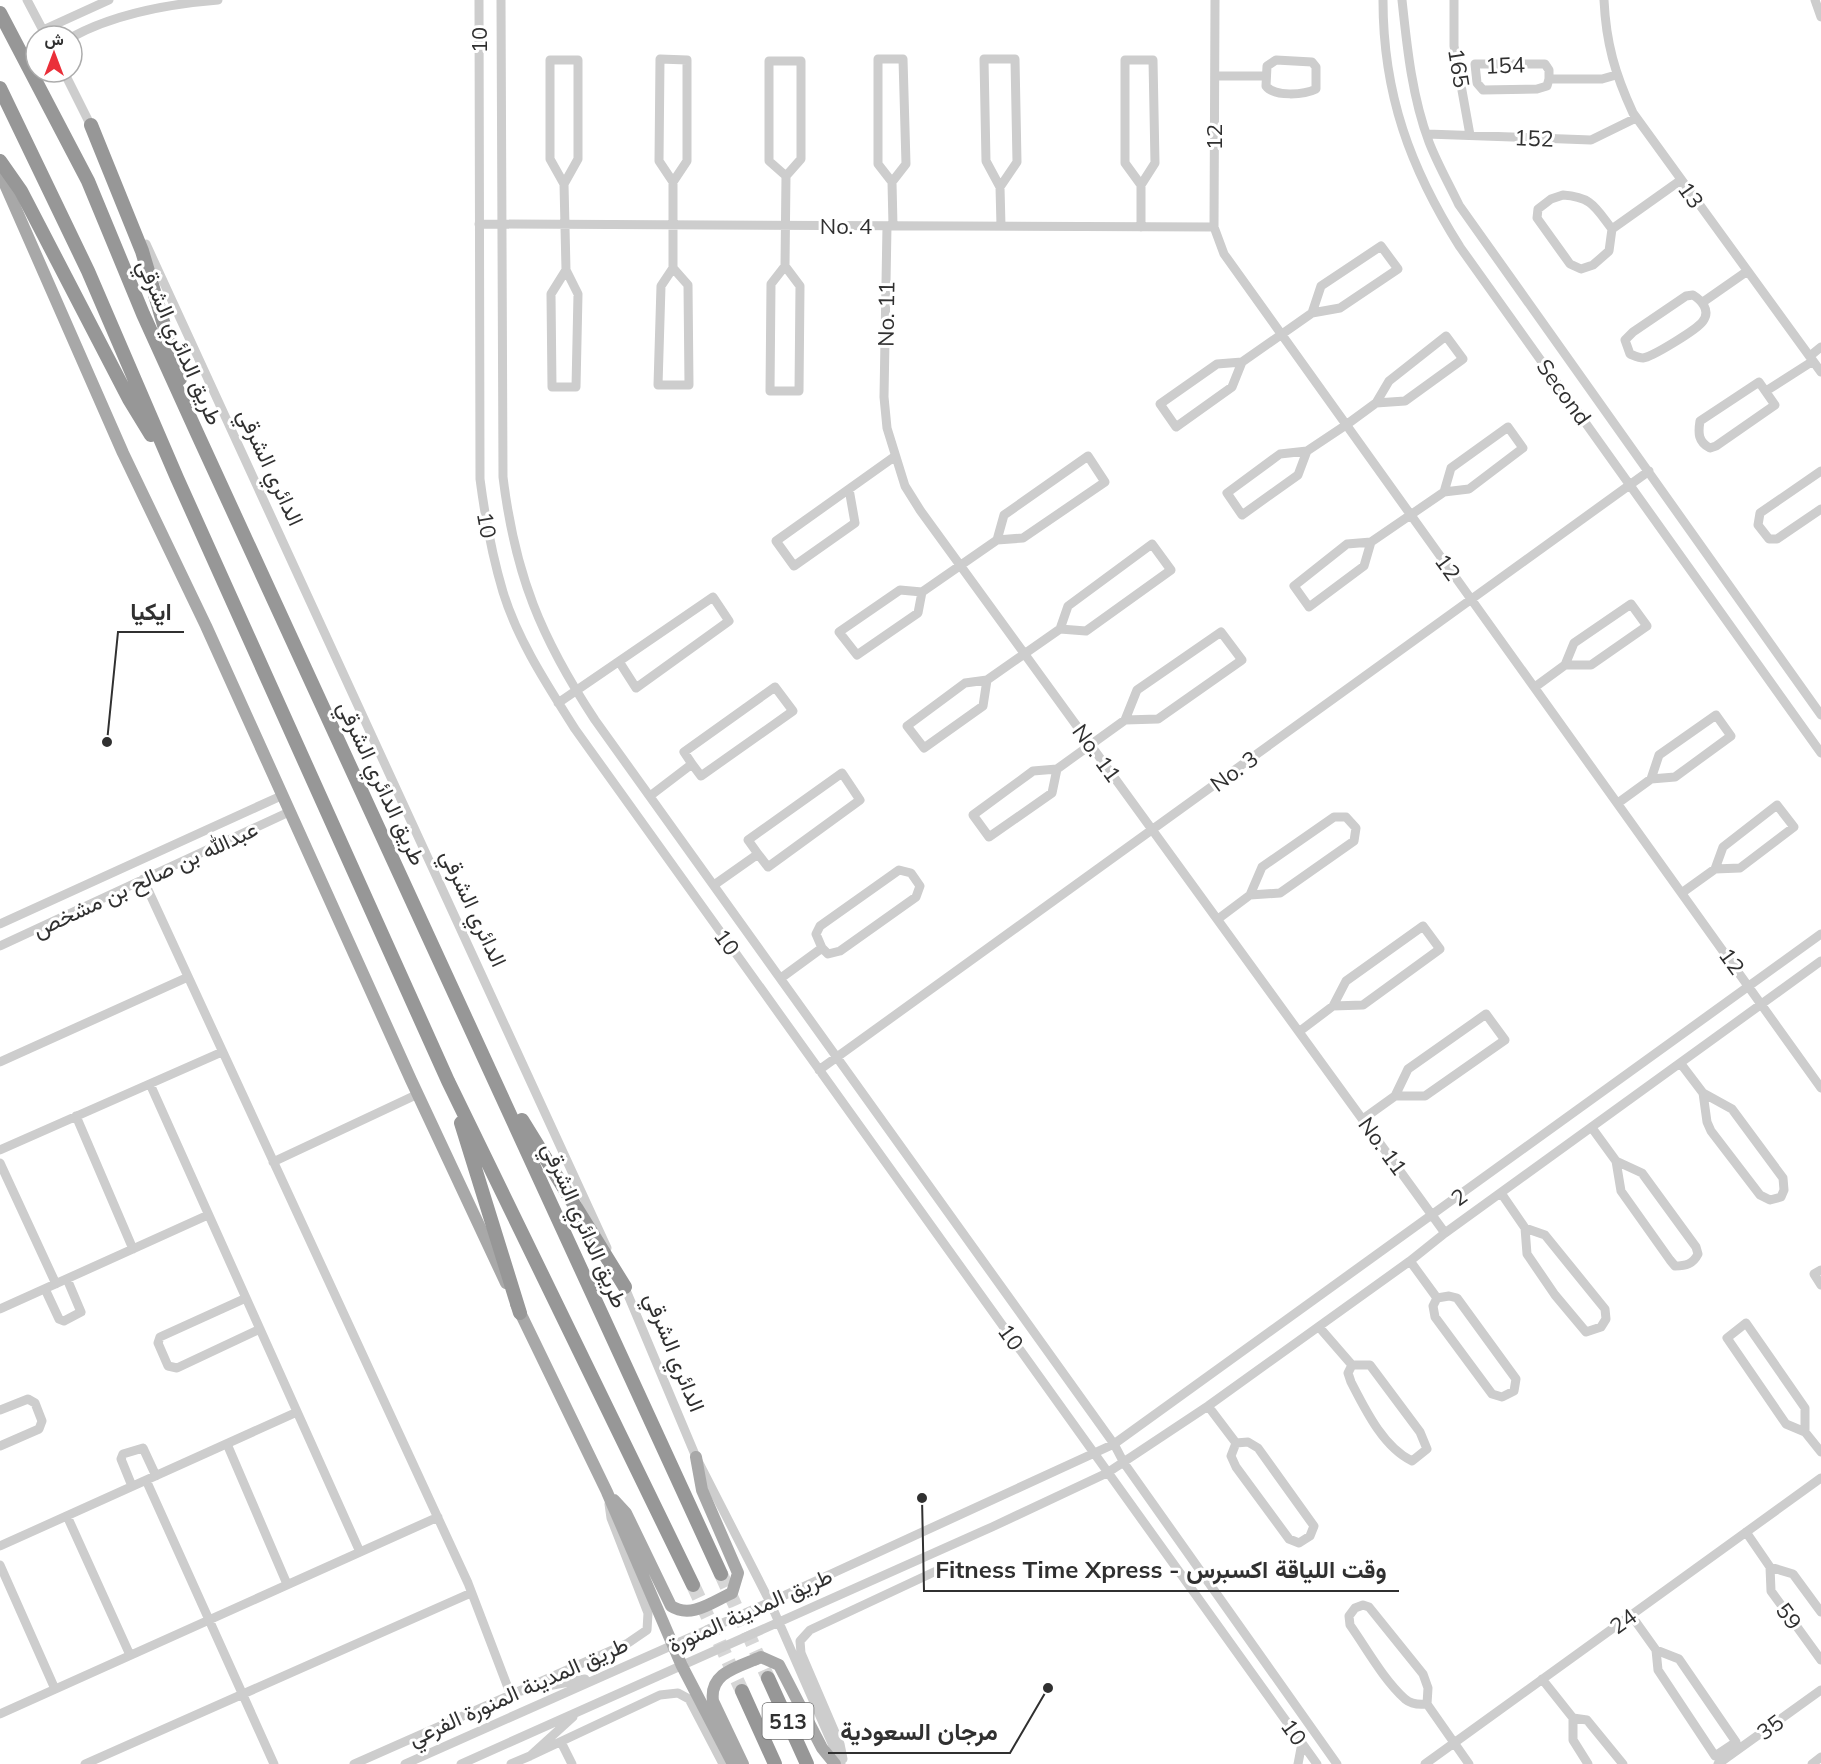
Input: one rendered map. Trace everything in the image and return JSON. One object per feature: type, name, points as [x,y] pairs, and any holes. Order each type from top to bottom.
[{"type":"highway","name":"طريق الدائري الشرقي","points":[[0,13],[88,181],[143,314],[197,433],[721,1574]]},
{"type":"highway","points":[[0,88],[88,271],[177,478],[448,1081],[693,1585]]},
{"type":"highway","points":[[91,125],[142,251],[197,433]]},
{"type":"highway","points":[[0,161],[10,196],[177,478]]},
{"type":"highway","points":[[492,1072],[625,1287]]},
{"type":"highway","points":[[448,1081],[520,1313]]},
{"type":"highway","name":"513","points":[[768,1678],[807,1764]]},
{"type":"highway","name":"513","points":[[742,1691],[775,1764]]},
{"type":"main road","points":[[10,196],[123,453],[206,626],[281,796],[418,1094],[520,1313],[607,1492],[682,1666],[733,1764]]},
{"type":"main road","points":[[607,1492],[626,1513],[671,1606],[681,1612],[689,1612],[732,1593],[738,1574],[702,1490],[696,1457]]},
{"type":"main road","points":[[743,1764],[713,1701],[712,1690],[715,1682],[724,1673],[761,1658],[779,1665],[822,1748],[835,1764]]},
{"type":"street","points":[[27,0],[39,24]]},
{"type":"street","points":[[62,24],[109,0]]},
{"type":"street","points":[[84,32],[113,19],[171,6],[218,0]]},
{"type":"street","name":"10","points":[[479,0],[480,479],[488,535],[503,594],[521,635],[558,703],[1317,1764]]},
{"type":"street","name":"10","points":[[501,0],[503,477],[509,530],[525,587],[542,627],[576,691],[1114,1444],[1124,1463],[1337,1764]]},
{"type":"street","name":"12","points":[[1215,0],[1214,227],[1224,254],[1751,987],[1761,1005],[1820,1084]]},
{"type":"street","name":"Second","points":[[1383,0],[1388,71],[1398,119],[1423,183],[1439,215],[1821,753]]},
{"type":"street","name":"Second","points":[[1402,0],[1412,78],[1427,134],[1443,173],[1474,228],[1821,715]]},
{"type":"street","name":"165","points":[[1454,0],[1454,46],[1470,135]]},
{"type":"street","name":"13","points":[[1605,0],[1606,32],[1616,75],[1636,118],[1821,372]]},
{"type":"street","points":[[1815,0],[1821,17]]},
{"type":"street","points":[[673,182],[659,161],[660,59],[687,60],[687,161],[673,182],[673,268],[661,286],[658,386],[689,386],[688,285],[673,268]]},
{"type":"street","points":[[878,59],[903,59],[906,164],[892,182],[878,164],[878,59]]},
{"type":"street","points":[[1000,187],[1017,162],[1015,59],[984,59],[986,161],[1000,187],[1001,226]]},
{"type":"street","points":[[564,184],[550,159],[550,60],[578,60],[578,159],[564,184],[566,270],[578,294],[576,387],[552,387],[551,294],[566,270]]},
{"type":"street","points":[[1141,185],[1125,163],[1125,60],[1153,60],[1155,163],[1141,185],[1141,227]]},
{"type":"street","points":[[785,266],[800,286],[799,391],[770,391],[771,284],[785,266],[786,176],[801,159],[801,61],[769,61],[769,161],[786,176]]},
{"type":"street","points":[[1273,61],[1310,61],[1316,67],[1317,86],[1311,91],[1276,93],[1267,88],[1265,76],[1267,66],[1273,61]]},
{"type":"street","name":"154","points":[[1475,64],[1545,64],[1549,70],[1549,79],[1547,86],[1537,89],[1483,90],[1477,83],[1475,64]]},
{"type":"street","name":"154","points":[[1549,79],[1602,79],[1616,75]]},
{"type":"street","points":[[1215,76],[1265,76]]},
{"type":"street","name":"الدائري الشرقي","points":[[70,84],[625,1287],[696,1457],[770,1602],[843,1764]]},
{"type":"street","name":"152","points":[[1427,134],[1591,140],[1636,118]]},
{"type":"street","points":[[1612,229],[1590,201],[1581,196],[1557,197],[1538,208],[1537,218],[1570,264],[1581,269],[1593,265],[1609,251],[1612,229],[1681,180]]},
{"type":"street","name":"No. 11","points":[[892,182],[885,396],[887,428],[894,457],[905,486],[920,510],[1445,1233]]},
{"type":"street","name":"No. 4","points":[[479,224],[1214,227]]},
{"type":"street","points":[[1242,362],[1232,387],[1176,427],[1160,404],[1217,364],[1242,362],[1312,314],[1340,308],[1398,269],[1381,246],[1321,286],[1312,314]]},
{"type":"street","points":[[1703,302],[1746,272]]},
{"type":"street","points":[[1693,295],[1703,302],[1706,311],[1703,322],[1654,355],[1641,359],[1630,354],[1626,340],[1633,332],[1686,296],[1693,295]]},
{"type":"street","points":[[1307,451],[1298,474],[1242,515],[1227,493],[1280,454],[1307,451],[1346,425],[1376,403],[1389,381],[1446,336],[1463,359],[1405,401],[1376,403]]},
{"type":"street","points":[[1766,391],[1812,358],[1821,348]]},
{"type":"street","points":[[1759,382],[1766,391],[1775,405],[1716,446],[1710,448],[1704,445],[1700,438],[1700,421],[1759,382]]},
{"type":"street","points":[[1371,542],[1364,566],[1309,607],[1294,586],[1347,544],[1371,542],[1444,492],[1469,489],[1523,448],[1508,427],[1451,468],[1444,492]]},
{"type":"street","points":[[922,592],[918,613],[856,655],[839,632],[900,590],[922,592],[998,540],[1023,538],[1105,482],[1088,456],[1004,515],[998,540]]},
{"type":"street","points":[[849,489],[855,523],[794,566],[776,542],[849,489],[894,457]]},
{"type":"street","name":"No. 3","points":[[819,1070],[1649,471]]},
{"type":"street","points":[[1821,471],[1760,513],[1758,525],[1769,539],[1777,539],[1821,509]]},
{"type":"street","points":[[987,680],[983,706],[924,748],[907,726],[965,683],[987,680],[1060,629],[1068,606],[1152,544],[1171,570],[1086,631],[1060,629]]},
{"type":"street","points":[[558,703],[620,663],[713,597],[729,621],[636,688],[620,663]]},
{"type":"street","points":[[1535,687],[1565,665],[1574,643],[1631,604],[1647,626],[1591,665],[1565,665]]},
{"type":"street","points":[[1057,769],[1052,793],[989,837],[973,815],[1033,771],[1057,769],[1125,720],[1137,690],[1221,632],[1242,660],[1158,719],[1125,720]]},
{"type":"street","points":[[776,687],[793,711],[701,776],[692,764],[684,752],[776,687]]},
{"type":"street","points":[[1618,803],[1651,779],[1675,777],[1731,736],[1716,715],[1659,755],[1651,779]]},
{"type":"street","points":[[650,796],[692,764]]},
{"type":"street","points":[[842,773],[860,800],[768,867],[758,854],[748,840],[842,773]]},
{"type":"street","name":"عبدالله بن صالح بن مشخص","points":[[0,924],[281,796]]},
{"type":"street","points":[[1683,892],[1715,869],[1740,868],[1794,827],[1777,805],[1723,847],[1715,869]]},
{"type":"street","name":"عبدالله بن صالح بن مشخص","points":[[0,946],[289,812]]},
{"type":"street","points":[[1218,919],[1250,895],[1262,867],[1334,817],[1347,817],[1356,828],[1354,841],[1280,893],[1250,895]]},
{"type":"street","points":[[714,885],[758,854]]},
{"type":"street","points":[[899,870],[911,873],[920,886],[916,897],[840,951],[828,954],[822,948],[816,934],[820,926],[899,870]]},
{"type":"street","points":[[144,879],[438,1517],[510,1693],[599,1677]]},
{"type":"street","points":[[1300,1031],[1333,1006],[1347,981],[1423,926],[1440,949],[1363,1005],[1333,1006]]},
{"type":"street","name":"2","points":[[1094,1453],[1114,1444],[1751,987],[1821,934]]},
{"type":"street","points":[[781,978],[822,948]]},
{"type":"street","name":"2","points":[[1107,1473],[1208,1406],[1319,1327],[1445,1233],[1681,1064],[1727,1026],[1761,1005],[1821,961]]},
{"type":"street","points":[[0,1062],[188,977]]},
{"type":"street","points":[[1364,1119],[1395,1096],[1408,1070],[1486,1014],[1504,1040],[1425,1096],[1395,1096]]},
{"type":"street","points":[[0,1150],[222,1052]]},
{"type":"street","points":[[1681,1064],[1703,1093],[1732,1109],[1783,1178],[1785,1190],[1780,1197],[1770,1200],[1760,1195],[1711,1131],[1707,1122],[1703,1093]]},
{"type":"street","points":[[150,1084],[360,1552]]},
{"type":"street","points":[[273,1162],[418,1094]]},
{"type":"street","points":[[76,1116],[133,1249]]},
{"type":"street","points":[[1592,1128],[1616,1161],[1621,1191],[1670,1260],[1675,1266],[1686,1266],[1694,1261],[1698,1254],[1695,1247],[1642,1173],[1616,1161]]},
{"type":"street","points":[[0,1162],[56,1284]]},
{"type":"street","points":[[1501,1193],[1525,1228],[1527,1254],[1577,1325],[1586,1332],[1601,1327],[1606,1319],[1605,1309],[1545,1235],[1525,1228]]},
{"type":"street","points":[[0,1309],[208,1215]]},
{"type":"street","points":[[1410,1261],[1437,1298]]},
{"type":"street","points":[[1821,1270],[1814,1274],[1821,1285]]},
{"type":"street","points":[[45,1289],[59,1319],[64,1321],[81,1312],[67,1279]]},
{"type":"street","points":[[1449,1296],[1458,1298],[1516,1378],[1514,1391],[1502,1397],[1492,1394],[1435,1317],[1433,1306],[1437,1298],[1449,1296]]},
{"type":"street","points":[[246,1298],[160,1337],[158,1343],[168,1366],[177,1368],[260,1329]]},
{"type":"street","points":[[1805,1432],[1804,1408],[1746,1323],[1726,1338],[1786,1424],[1805,1432],[1821,1452]]},
{"type":"street","points":[[1319,1327],[1352,1365],[1370,1365],[1420,1432],[1427,1449],[1412,1461],[1398,1454],[1363,1404],[1348,1372],[1352,1365]]},
{"type":"street","points":[[0,1410],[28,1399],[35,1403],[42,1421],[39,1429],[0,1446]]},
{"type":"street","points":[[1208,1406],[1236,1443]]},
{"type":"street","points":[[0,1546],[297,1412]]},
{"type":"street","points":[[1248,1442],[1258,1448],[1314,1526],[1310,1536],[1299,1543],[1288,1539],[1231,1456],[1236,1443],[1248,1442]]},
{"type":"street","points":[[227,1444],[288,1584]]},
{"type":"street","points":[[132,1486],[122,1459],[123,1454],[142,1448],[151,1478],[209,1619],[274,1764]]},
{"type":"street","name":"طريق المدينة المنورة","points":[[405,1764],[770,1602],[1094,1453]]},
{"type":"street","name":"طريق المدينة المنورة","points":[[461,1764],[1107,1473]]},
{"type":"street","name":"24","points":[[1425,1764],[1821,1478]]},
{"type":"street","name":"طريق المدينة المنورة الفرعي","points":[[354,1764],[510,1693],[628,1643],[647,1630],[648,1613],[610,1518],[607,1492]]},
{"type":"street","points":[[67,1516],[130,1655]]},
{"type":"street","points":[[0,1714],[438,1517]]},
{"type":"street","name":"59","points":[[1746,1532],[1770,1567],[1772,1591],[1821,1660]]},
{"type":"street","points":[[0,1565],[55,1689]]},
{"type":"street","points":[[843,1764],[840,1744],[801,1653],[800,1641],[810,1630],[949,1565]]},
{"type":"street","name":"59","points":[[1770,1567],[1793,1574],[1821,1612]]},
{"type":"street","points":[[84,1764],[471,1593]]},
{"type":"street","points":[[1427,1704],[1419,1705],[1406,1700],[1388,1678],[1350,1625],[1349,1616],[1355,1608],[1363,1605],[1370,1607],[1423,1674],[1428,1688],[1427,1704],[1469,1764]]},
{"type":"street","points":[[1631,1615],[1656,1650],[1658,1671],[1715,1756],[1736,1742],[1679,1659],[1656,1650]]},
{"type":"street","points":[[1542,1679],[1573,1718],[1573,1740],[1588,1764]]},
{"type":"street","name":"35","points":[[1718,1764],[1821,1690]]},
{"type":"street","name":"طريق المدينة المنورة الفرعي","points":[[511,1764],[660,1695],[678,1693],[689,1699],[723,1764]]},
{"type":"street","name":"طريق المدينة المنورة الفرعي","points":[[530,1756],[580,1711]]},
{"type":"street","points":[[1573,1718],[1587,1720],[1623,1764]]},
{"type":"street","points":[[561,1742],[572,1764]]},
{"type":"street","points":[[1298,1764],[1302,1743]]},
{"type":"street","points":[[1812,1764],[1821,1757]]},
{"type":"tunnel","points":[[721,1574],[768,1678]]},
{"type":"tunnel","points":[[693,1585],[742,1691]]},
{"type":"place","name":"ايكيا","points":[[107,742]]},
{"type":"place","name":"Fitness Time Xpress - وقت اللياقة اكسبرس","points":[[922,1498]]},
{"type":"place","name":"مرجان السعودية","points":[[1048,1688]]}]
